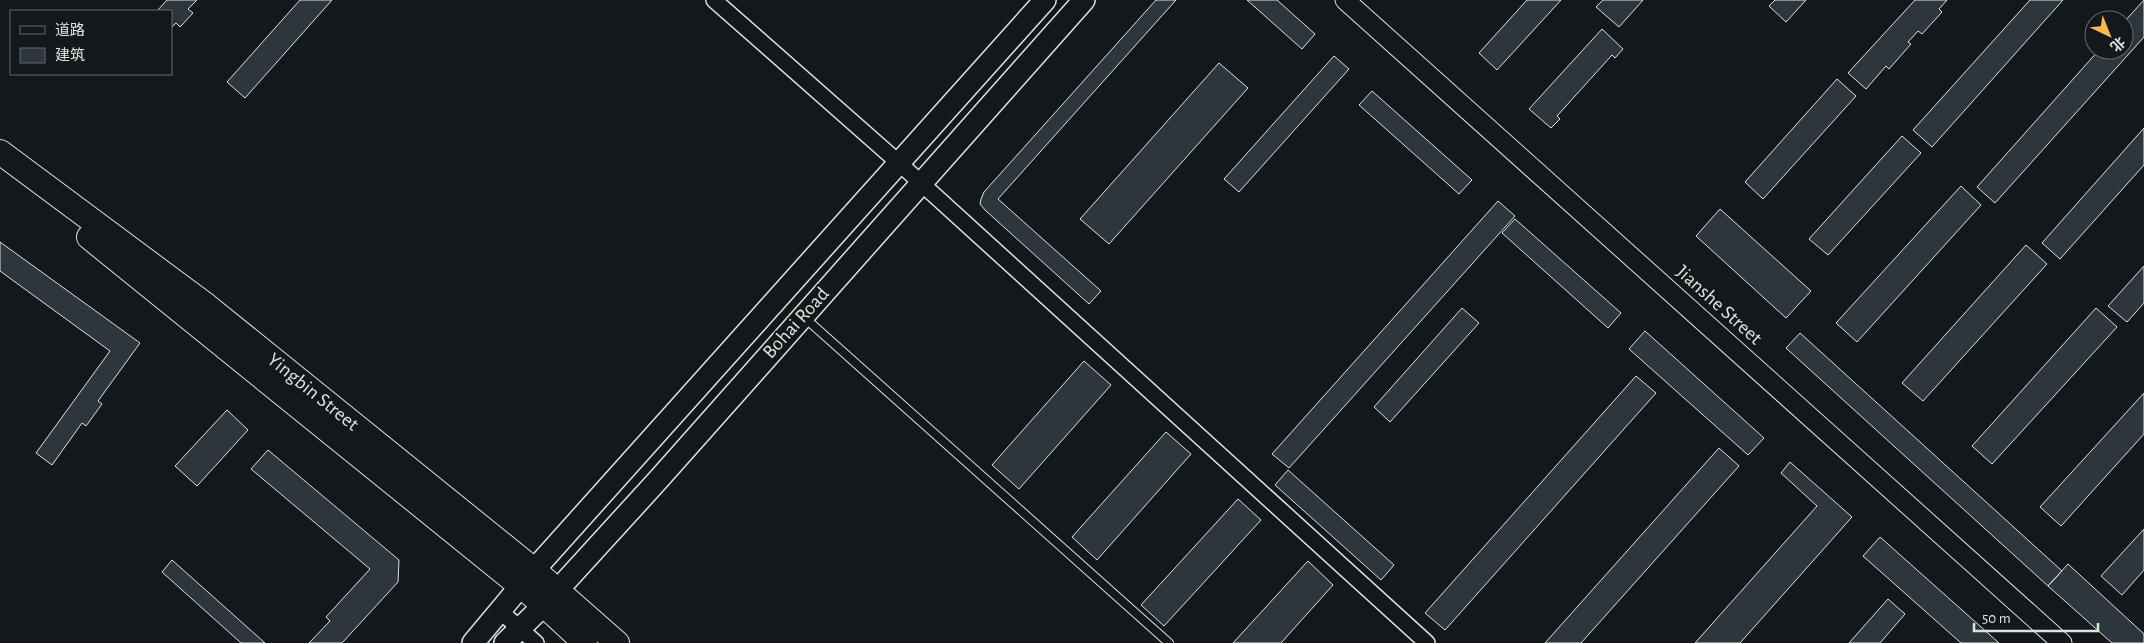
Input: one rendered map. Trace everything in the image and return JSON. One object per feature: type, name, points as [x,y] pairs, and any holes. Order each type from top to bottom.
[{"type":"main road","name":"Bohai Road","points":[[479,640],[527,578],[1045,0]]},
{"type":"main road","name":"Bohai Road","points":[[512,636],[550,598],[1084,0]]},
{"type":"main road","name":"Yingbin Street","points":[[0,152],[208,306],[550,598],[617,643]]},
{"type":"main road","name":"Yingbin Street","points":[[0,170],[81,230],[527,578]]},
{"type":"main road","name":"Yingbin Street","points":[[550,598],[585,643]]},
{"type":"street","points":[[714,0],[899,163],[1427,643]]},
{"type":"street","name":"Jianshe Street","points":[[1345,0],[2062,643]]},
{"type":"street","points":[[500,611],[512,636],[536,643]]},
{"type":"lane","points":[[803,315],[1169,643]]},
{"type":"building","points":[[167,0],[197,0],[188,9],[193,13],[180,27],[176,23],[172,27],[172,10],[158,10]]},
{"type":"building","points":[[300,0],[332,0],[245,98],[227,82]]},
{"type":"building","points":[[1156,0],[1176,0],[998,199],[1101,291],[1089,304],[985,210],[980,204],[981,199],[984,192]]},
{"type":"building","points":[[1247,0],[1277,0],[1315,34],[1302,49]]},
{"type":"building","points":[[1527,0],[1561,0],[1497,70],[1479,53]]},
{"type":"building","points":[[1603,0],[1643,0],[1619,27],[1596,7]]},
{"type":"building","points":[[1775,0],[1806,0],[1786,22],[1769,6]]},
{"type":"building","points":[[1915,0],[1947,0],[1939,9],[1942,12],[1922,34],[1918,31],[1908,42],[1911,44],[1889,69],[1886,66],[1866,89],[1848,73]]},
{"type":"building","points":[[2030,0],[2063,0],[1932,147],[1913,130]]},
{"type":"building","points":[[2144,0],[2144,37],[2134,48],[2134,11]]},
{"type":"building","points":[[1602,29],[1623,49],[1615,58],[1612,55],[1557,116],[1560,119],[1551,128],[1529,109]]},
{"type":"building","points":[[1334,56],[1349,69],[1239,192],[1224,179]]},
{"type":"building","points":[[2090,60],[2123,60],[1995,203],[1977,187]]},
{"type":"building","points":[[1219,63],[1248,88],[1109,244],[1080,219]]},
{"type":"building","points":[[1837,79],[1856,96],[1763,199],[1745,182]]},
{"type":"building","points":[[1372,91],[1472,180],[1459,194],[1359,105]]},
{"type":"building","points":[[2144,128],[2144,165],[2060,259],[2042,243]]},
{"type":"building","points":[[1902,136],[1921,153],[1828,255],[1809,239]]},
{"type":"building","points":[[1961,186],[1981,205],[1857,342],[1836,323]]},
{"type":"building","points":[[1498,201],[1515,216],[1289,468],[1272,454]]},
{"type":"building","points":[[1720,209],[1811,291],[1786,318],[1696,236]]},
{"type":"building","points":[[1515,219],[1621,313],[1608,328],[1502,233]]},
{"type":"building","points":[[0,242],[140,343],[98,401],[102,404],[86,426],[82,423],[52,465],[36,453],[110,351],[0,271]]},
{"type":"building","points":[[2026,245],[2047,264],[1923,401],[1902,383]]},
{"type":"building","points":[[2144,266],[2144,303],[2127,322],[2108,306]]},
{"type":"building","points":[[1462,308],[1479,323],[1390,422],[1374,407]]},
{"type":"building","points":[[2096,308],[2117,327],[1992,464],[1972,446]]},
{"type":"building","points":[[1645,331],[1764,438],[1748,455],[1629,349]]},
{"type":"building","points":[[1800,333],[2062,571],[2048,586],[1786,348]]},
{"type":"building","points":[[1084,361],[1111,385],[1019,489],[992,465]]},
{"type":"building","points":[[1636,376],[1656,393],[1445,630],[1425,613]]},
{"type":"building","points":[[2144,393],[2144,434],[2061,526],[2040,507]]},
{"type":"building","points":[[227,410],[248,430],[197,486],[175,466]]},
{"type":"building","points":[[1166,432],[1191,454],[1097,560],[1072,537]]},
{"type":"building","points":[[1719,448],[1739,466],[1581,643],[1545,643]]},
{"type":"building","points":[[268,450],[399,560],[398,582],[342,643],[309,643],[330,621],[326,617],[370,569],[251,469]]},
{"type":"building","points":[[1790,462],[1852,517],[1740,643],[1695,643],[1817,506],[1781,473]]},
{"type":"building","points":[[1288,470],[1394,565],[1381,580],[1275,485]]},
{"type":"building","points":[[1238,499],[1261,520],[1164,626],[1141,605]]},
{"type":"building","points":[[2144,529],[2144,570],[2122,595],[2101,576]]},
{"type":"building","points":[[1880,537],[1999,643],[1961,643],[1863,556]]},
{"type":"building","points":[[172,560],[265,643],[241,643],[162,572]]},
{"type":"building","points":[[1308,561],[1333,585],[1281,643],[1233,643]]},
{"type":"building","points":[[2068,564],[2144,634],[2144,643],[2112,643],[2048,586]]},
{"type":"building","points":[[1888,599],[1905,614],[1880,643],[1849,643]]}]
